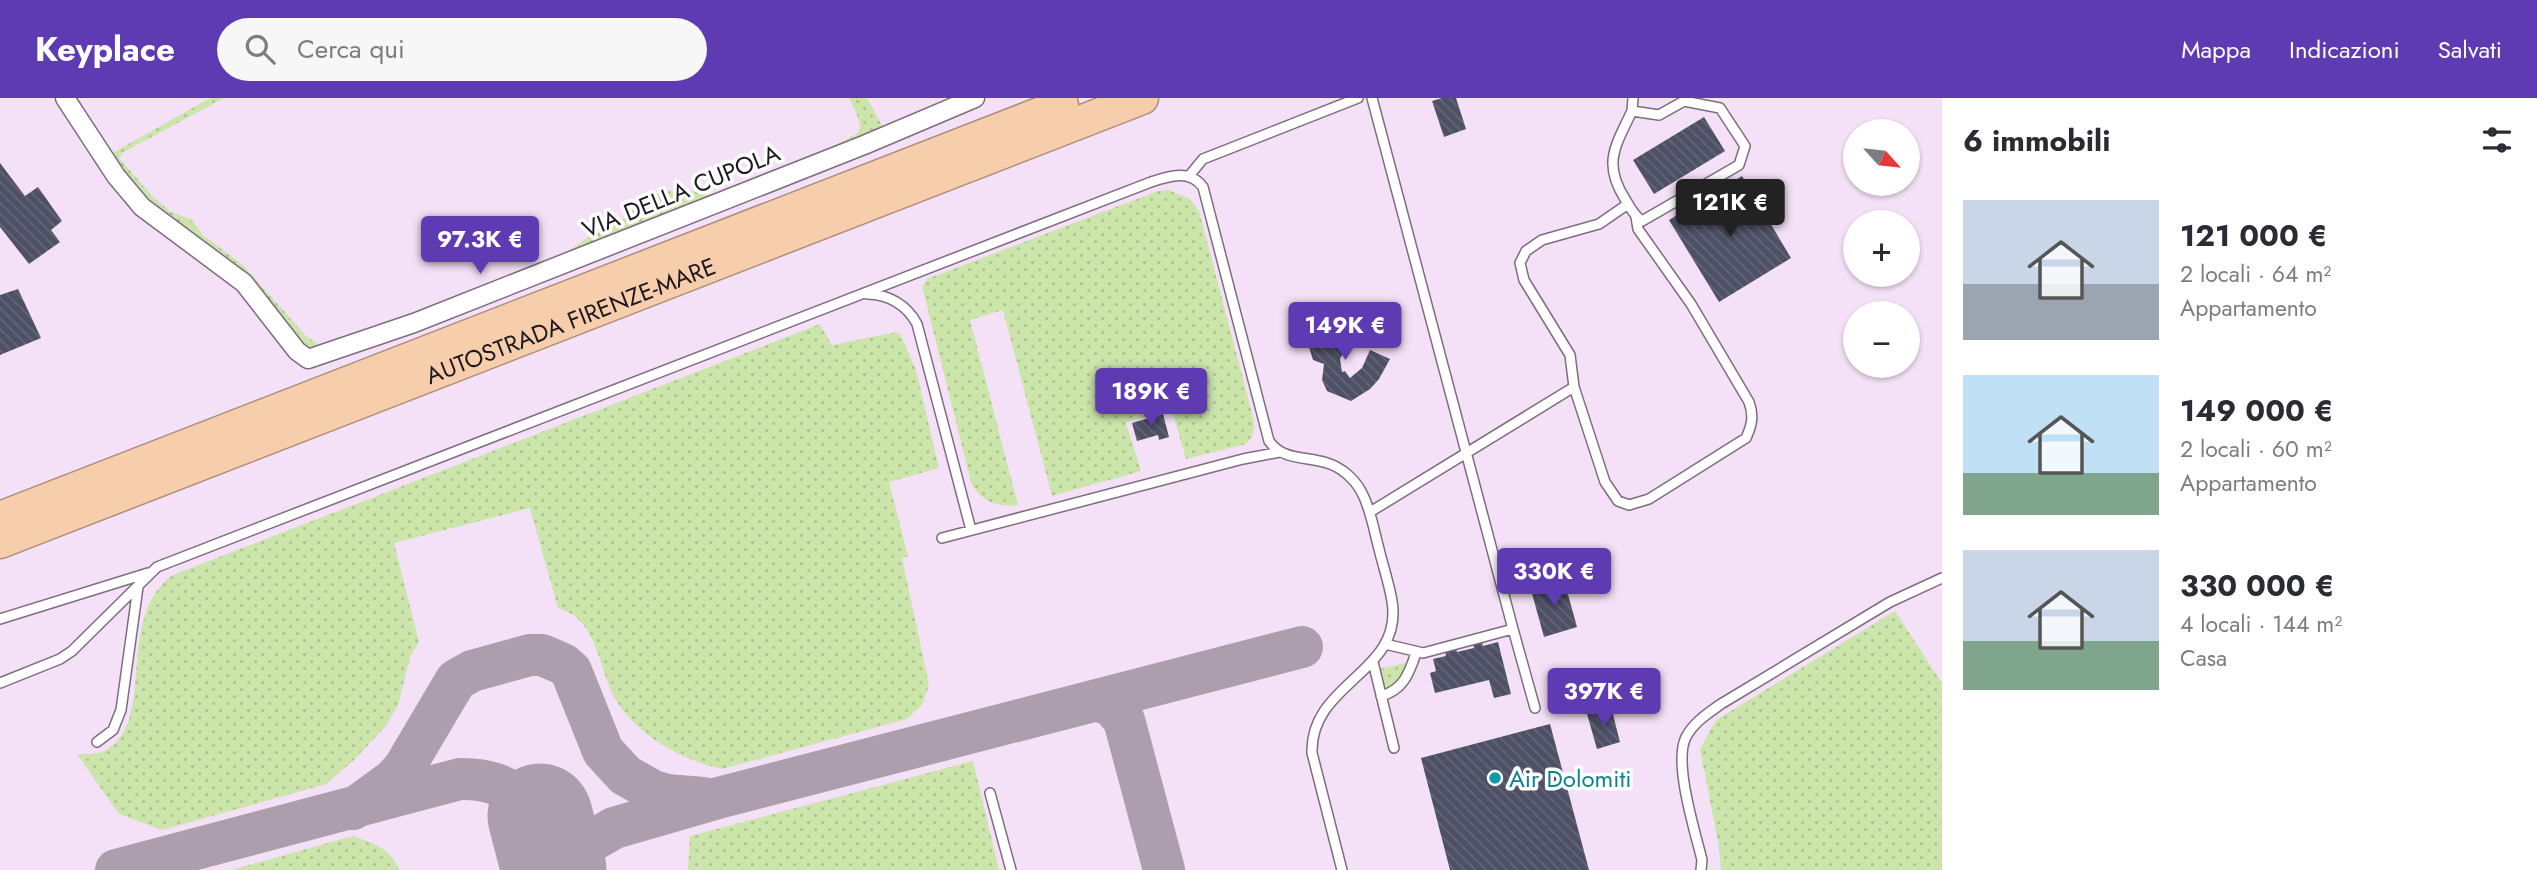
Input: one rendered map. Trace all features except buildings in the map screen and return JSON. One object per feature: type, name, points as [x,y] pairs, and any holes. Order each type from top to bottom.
[{"type":"highway","name":"AUTOSTRADA FIRENZE-MARE","points":[[0,518],[1081,98]]},
{"type":"highway","name":"AUTOSTRADA FIRENZE-MARE","points":[[0,542],[1142,98]]},
{"type":"street","name":"VIA DELLA CUPOLA","points":[[65,98],[116,176],[142,207],[244,283],[297,351],[308,359],[425,319],[864,145],[975,98]]},
{"type":"lane","points":[[1189,176],[1203,159],[1358,98]]},
{"type":"lane","points":[[1372,98],[1535,708]]},
{"type":"lane","points":[[1628,204],[1599,224],[1542,240],[1526,251],[1520,263],[1524,280],[1570,355],[1574,387],[1605,482],[1618,501],[1629,505],[1649,499],[1746,438],[1753,414],[1749,402],[1691,304],[1638,229],[1636,217],[1628,204],[1617,187],[1611,168],[1614,149],[1632,111],[1633,98]]},
{"type":"lane","points":[[1632,111],[1660,115],[1684,102],[1720,108],[1745,146],[1739,165],[1650,218],[1642,221],[1636,217]]},
{"type":"lane","points":[[0,618],[149,572],[1151,182],[1174,176],[1189,176],[1195,178],[1203,187],[1267,435],[1274,448],[1280,452],[1295,458],[1322,461],[1340,469],[1358,486],[1370,512],[1393,610],[1385,644],[1373,662],[1329,703],[1315,724],[1312,737],[1312,753],[1342,870]]},
{"type":"lane","points":[[861,294],[892,299],[909,311],[916,324],[971,530]]},
{"type":"lane","points":[[1370,512],[1574,387]]},
{"type":"lane","points":[[942,538],[1243,459],[1280,452]]},
{"type":"lane","points":[[0,683],[72,652],[138,587],[149,572]]},
{"type":"lane","points":[[1701,870],[1702,860],[1681,756],[1685,739],[1695,723],[1721,704],[1890,602],[1942,578]]},
{"type":"lane","points":[[97,742],[113,730],[121,710],[138,587]]},
{"type":"lane","points":[[1385,644],[1416,653],[1430,652],[1513,629]]},
{"type":"lane","points":[[1381,696],[1400,687],[1411,669],[1416,653]]},
{"type":"lane","points":[[1373,662],[1394,748]]},
{"type":"lane","points":[[990,793],[1010,870]]},
{"type":"green space","points":[[210,98],[224,98],[124,152],[119,158],[154,198],[171,212],[191,219],[203,235],[243,265],[306,336],[319,345],[341,341],[466,295],[565,254],[588,237],[618,223],[651,194],[683,189],[713,196],[827,150],[858,132],[859,121],[849,98],[867,98],[883,127],[882,130],[336,348],[305,349],[160,214],[107,156]]},
{"type":"green space","points":[[1168,190],[1190,199],[1199,211],[1252,413],[1252,437],[1246,444],[1186,459],[1172,410],[1130,421],[1126,423],[1141,471],[1052,496],[1003,310],[970,320],[1018,505],[990,502],[979,494],[971,482],[922,286],[927,279],[1158,191]]},
{"type":"green space","points":[[820,324],[832,345],[897,332],[901,336],[916,370],[939,468],[889,482],[908,556],[902,558],[929,685],[922,705],[907,719],[722,769],[676,752],[648,735],[625,713],[610,687],[590,634],[572,614],[558,608],[530,508],[394,543],[419,642],[410,657],[398,705],[386,726],[353,761],[326,784],[162,830],[119,814],[77,754],[104,751],[120,737],[130,718],[139,642],[145,616],[155,593],[173,575]]},
{"type":"green space","points":[[1895,611],[1942,683],[1942,870],[1721,870],[1700,749],[1716,720]]},
{"type":"green space","points":[[1405,663],[1400,679],[1386,689],[1380,669]]},
{"type":"green space","points":[[973,761],[999,870],[688,870],[690,836]]},
{"type":"green space","points":[[353,836],[381,848],[391,856],[400,870],[231,870]]},
{"type":"taxiway","points":[[572,870],[581,852],[590,842],[614,828],[718,798],[1302,647]]},
{"type":"taxiway","points":[[353,809],[393,780],[404,768],[456,680],[472,671],[530,655],[542,655],[563,664],[571,671],[603,751],[625,775],[653,791],[703,798]]},
{"type":"taxiway","points":[[1095,701],[1110,704],[1124,720],[1164,870]]},
{"type":"taxiway","points":[[116,870],[460,779],[489,782],[512,792],[530,809],[545,834]]},
{"type":"runway","points":[[540,816],[554,870]]},
{"type":"place","name":"Air Dolomiti","points":[[1495,778]]}]
